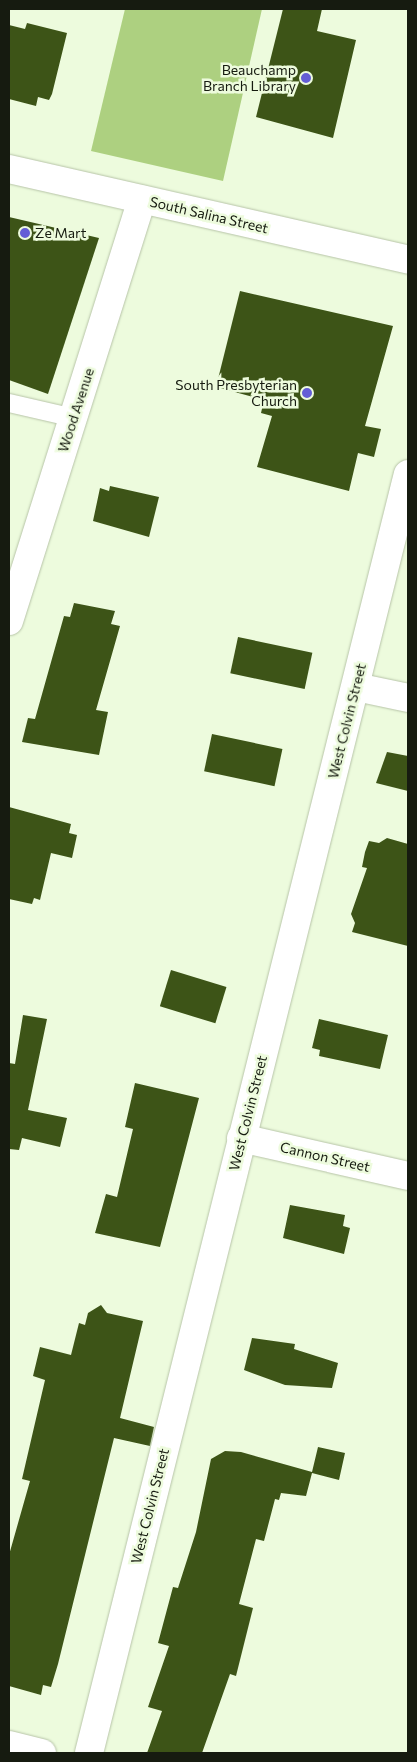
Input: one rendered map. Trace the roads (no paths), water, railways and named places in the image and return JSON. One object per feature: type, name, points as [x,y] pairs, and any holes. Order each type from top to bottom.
[{"type":"street","name":"South Salina Street","points":[[9,169],[408,260]]},
{"type":"street","name":"Wood Avenue","points":[[9,621],[142,200]]},
{"type":"street","name":"West Colvin Street","points":[[89,1753],[408,474]]},
{"type":"street","points":[[356,687],[408,698]]},
{"type":"street","name":"Cannon Street","points":[[241,1138],[408,1176]]},
{"type":"street","points":[[9,1744],[42,1753]]},
{"type":"lane","points":[[9,403],[74,418]]},
{"type":"place","name":"Beauchamp Branch Library","points":[[306,78]]},
{"type":"place","name":"Ze Mart","points":[[25,233]]},
{"type":"place","name":"South Presbyterian Church","points":[[307,393]]}]
